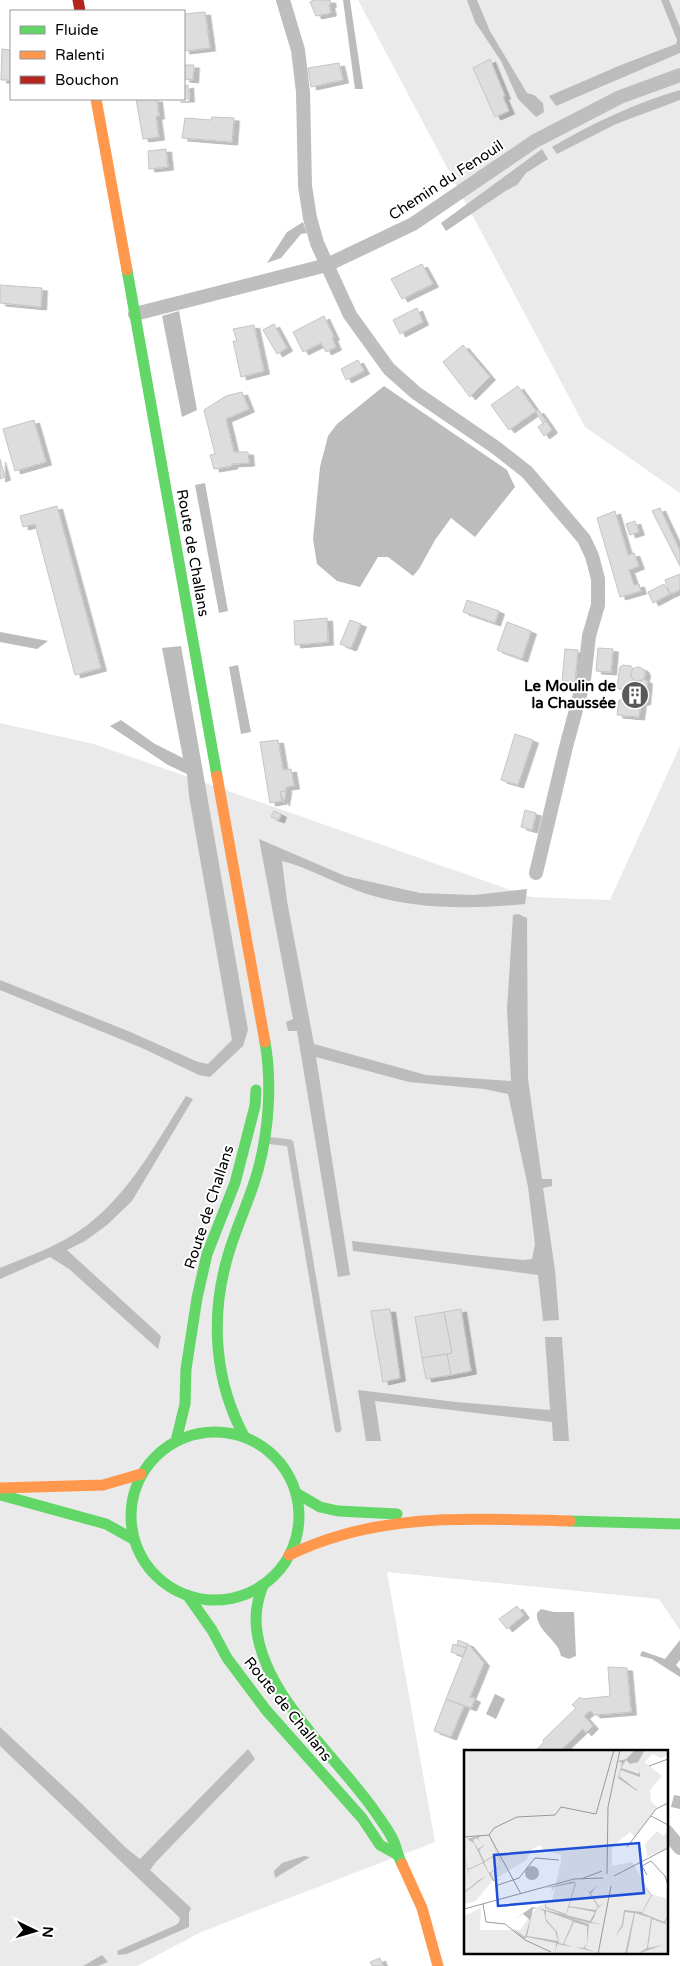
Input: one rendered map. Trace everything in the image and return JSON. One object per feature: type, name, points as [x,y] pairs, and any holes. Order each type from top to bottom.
[{"type":"main road","name":"Route de Challans","points":[[96,100],[267,1052],[269,1093],[261,1160],[227,1261],[219,1304],[218,1352],[224,1393],[234,1422],[244,1436]]},
{"type":"main road","name":"Route de Challans","points":[[176,1440],[185,1404],[186,1369],[191,1333],[207,1254],[235,1183],[255,1106],[261,1013]]},
{"type":"main road","points":[[221,1431],[244,1436],[261,1445],[277,1458],[288,1474],[296,1493],[299,1514],[297,1535],[289,1555],[278,1572],[263,1585],[246,1594],[227,1599],[207,1600],[188,1596],[170,1587],[154,1574],[142,1558],[134,1539],[130,1517],[133,1495],[141,1474],[156,1454],[176,1440],[198,1433],[221,1431]]},
{"type":"main road","points":[[0,1488],[103,1485],[141,1474]]},
{"type":"main road","points":[[296,1493],[320,1508],[446,1520]]},
{"type":"main road","points":[[0,1495],[106,1524],[134,1539]]},
{"type":"main road","points":[[289,1555],[331,1537],[377,1526],[446,1520],[565,1520],[680,1524]]},
{"type":"main road","name":"Route de Challans","points":[[263,1585],[258,1599],[256,1621],[259,1644],[271,1672],[286,1702],[350,1778],[393,1839],[398,1856],[421,1906],[438,1966]]},
{"type":"main road","name":"Route de Challans","points":[[188,1596],[212,1630],[227,1658],[266,1710],[362,1818],[380,1844],[398,1856]]},
{"type":"street","points":[[283,0],[298,50],[303,92],[305,186],[310,218],[317,243],[350,315],[389,369],[416,393],[495,447],[526,472],[584,538],[592,556],[598,579],[598,605],[589,636],[584,680],[536,873]]},
{"type":"street","name":"Chemin du Fenouil","points":[[135,314],[327,265],[413,224],[535,141],[620,97],[680,76]]},
{"type":"street","points":[[668,1833],[680,1848]]},
{"type":"lane","points":[[264,1140],[290,1143],[338,1429]]},
{"type":"shaded area","points":[[343,0],[350,0],[363,89],[355,89]]},
{"type":"shaded area","points":[[358,0],[680,0],[680,493],[585,427]]},
{"type":"shaded area","points":[[467,0],[477,0],[490,31],[527,93],[534,95],[543,103],[544,112],[536,117],[518,99],[501,61],[475,22]]},
{"type":"shaded area","points":[[661,0],[669,0],[680,27],[680,53],[556,106],[549,96],[676,44],[677,40]]},
{"type":"shaded area","points":[[680,90],[680,100],[616,124],[557,154],[552,147],[614,114]]},
{"type":"shaded area","points":[[542,149],[548,159],[526,173],[517,185],[446,231],[441,223]]},
{"type":"shaded area","points":[[303,222],[307,233],[301,234],[281,258],[267,263],[287,232]]},
{"type":"shaded area","points":[[179,311],[197,410],[182,417],[162,316]]},
{"type":"shaded area","points":[[384,386],[507,470],[515,487],[475,537],[451,518],[413,576],[388,557],[378,557],[360,587],[337,581],[317,564],[313,539],[320,467],[328,436],[337,424]]},
{"type":"shaded area","points":[[205,483],[228,611],[219,613],[195,485]]},
{"type":"shaded area","points":[[0,632],[48,641],[37,649],[0,642]]},
{"type":"shaded area","points":[[181,646],[248,1030],[243,1046],[210,1077],[199,1075],[142,1048],[0,990],[0,980],[128,1031],[198,1062],[208,1064],[232,1040],[189,796],[187,774],[168,765],[110,726],[121,720],[155,744],[183,758],[162,648]]},
{"type":"shaded area","points":[[238,665],[251,732],[241,734],[229,667]]},
{"type":"shaded area","points":[[0,723],[94,744],[531,897],[610,900],[680,746],[680,1630],[659,1599],[387,1572],[435,1842],[201,1932],[137,1966],[0,1966]]},
{"type":"shaded area","points":[[259,839],[345,876],[420,893],[474,895],[527,889],[525,904],[485,907],[425,906],[367,894],[282,861],[287,901],[314,1044],[426,1075],[511,1081],[507,1009],[513,915],[518,914],[527,918],[528,1079],[542,1179],[552,1179],[552,1186],[543,1188],[555,1270],[559,1320],[543,1321],[538,1275],[353,1251],[352,1241],[472,1255],[523,1260],[532,1259],[535,1244],[528,1187],[508,1094],[484,1089],[409,1082],[316,1057],[350,1275],[338,1277],[297,1031],[288,1031],[286,1022],[293,1019]]},
{"type":"shaded area","points":[[186,1096],[193,1099],[132,1201],[107,1225],[85,1241],[67,1250],[161,1336],[158,1349],[69,1269],[50,1257],[0,1279],[0,1268],[66,1239],[102,1213],[142,1166]]},
{"type":"shaded area","points":[[545,1337],[562,1337],[569,1441],[553,1441],[552,1422],[375,1401],[381,1441],[366,1441],[358,1390],[456,1402],[550,1410]]},
{"type":"shaded area","points":[[541,1609],[554,1612],[574,1612],[576,1656],[569,1659],[561,1656],[557,1646],[537,1618],[537,1613]]},
{"type":"shaded area","points":[[680,1640],[680,1660],[676,1665],[680,1669],[680,1677],[652,1659],[640,1656],[642,1651],[665,1659]]},
{"type":"shaded area","points":[[495,1694],[505,1699],[496,1719],[486,1714]]},
{"type":"shaded area","points":[[0,1727],[125,1847],[140,1859],[248,1749],[255,1759],[150,1870],[191,1908],[189,1927],[127,1954],[118,1955],[117,1951],[176,1925],[180,1918],[0,1746]]},
{"type":"shaded area","points":[[674,1795],[680,1796],[680,1809],[671,1807]]},
{"type":"shaded area","points":[[304,1856],[310,1857],[275,1878],[274,1871],[282,1863]]},
{"type":"shaded area","points":[[102,1955],[108,1962],[98,1966],[83,1966]]},
{"type":"building","points":[[314,0],[330,0],[331,13],[316,16],[310,2]]},
{"type":"building","points":[[205,12],[210,48],[185,51],[185,14]]},
{"type":"building","points":[[2,49],[10,50],[10,80],[1,80]]},
{"type":"building","points":[[490,59],[509,111],[495,117],[473,68]]},
{"type":"building","points":[[339,63],[343,80],[311,87],[308,68]]},
{"type":"building","points":[[185,65],[194,65],[193,80],[185,79]]},
{"type":"building","points":[[188,85],[189,99],[185,99],[185,86]]},
{"type":"building","points":[[136,100],[157,100],[159,116],[156,116],[159,137],[143,139]]},
{"type":"building","points":[[212,117],[234,118],[232,142],[182,138],[185,118],[211,120]]},
{"type":"building","points":[[166,149],[168,167],[149,169],[148,151]]},
{"type":"building","points":[[422,264],[433,284],[402,299],[391,279]]},
{"type":"building","points":[[0,285],[42,288],[41,307],[0,303]]},
{"type":"building","points":[[417,308],[423,322],[400,334],[393,320]]},
{"type":"building","points":[[324,316],[334,337],[332,338],[336,347],[326,352],[321,343],[303,352],[293,332]]},
{"type":"building","points":[[274,324],[287,348],[277,354],[263,330]]},
{"type":"building","points":[[254,325],[264,371],[241,377],[233,341],[237,341],[233,329]]},
{"type":"building","points":[[463,345],[490,377],[470,397],[443,362]]},
{"type":"building","points":[[358,360],[364,371],[346,380],[341,369]]},
{"type":"building","points":[[518,386],[536,411],[509,430],[491,405]]},
{"type":"building","points":[[242,392],[249,409],[226,419],[234,452],[248,452],[249,463],[232,464],[232,466],[214,469],[210,455],[215,454],[204,410],[226,396]]},
{"type":"building","points":[[538,410],[546,421],[543,423],[536,412]]},
{"type":"building","points":[[34,420],[46,462],[15,471],[3,429]]},
{"type":"building","points":[[546,421],[552,430],[544,436],[538,427]]},
{"type":"building","points":[[0,459],[5,477],[0,479]]},
{"type":"building","points":[[57,506],[101,668],[75,675],[35,524],[23,527],[20,516]]},
{"type":"building","points":[[660,508],[680,551],[680,566],[652,511]]},
{"type":"building","points":[[615,511],[628,555],[634,553],[639,566],[629,570],[634,585],[639,584],[641,591],[620,597],[597,518]]},
{"type":"building","points":[[635,521],[639,532],[630,535],[626,524]]},
{"type":"building","points":[[680,574],[680,590],[670,594],[665,580]]},
{"type":"building","points":[[664,584],[670,594],[653,603],[648,592]]},
{"type":"building","points":[[467,600],[499,611],[495,623],[463,612]]},
{"type":"building","points":[[327,618],[328,642],[295,645],[294,621]]},
{"type":"building","points":[[350,620],[361,624],[351,648],[340,644]]},
{"type":"building","points":[[507,622],[531,631],[522,659],[497,650]]},
{"type":"building","points":[[598,648],[613,649],[611,672],[596,671]]},
{"type":"building","points":[[565,649],[578,650],[575,682],[562,681]]},
{"type":"building","name":"Le Moulin de la Chaussée","points":[[623,665],[631,666],[633,669],[631,677],[635,681],[644,679],[647,681],[645,702],[641,702],[639,717],[617,715],[619,700],[625,700],[625,690],[619,689],[617,686],[620,667]]},
{"type":"building","name":"Le Moulin de la Chaussée","points":[[635,667],[641,667],[645,674],[641,681],[635,681],[631,677],[631,671]]},
{"type":"building","points":[[515,734],[533,740],[518,785],[501,780]]},
{"type":"building","points":[[278,740],[283,770],[291,769],[294,786],[286,787],[286,791],[280,792],[282,801],[270,803],[260,742]]},
{"type":"building","points":[[286,791],[284,803],[280,792]]},
{"type":"building","points":[[525,810],[536,813],[532,830],[521,827]]},
{"type":"building","points":[[274,811],[281,814],[279,820],[271,817]]},
{"type":"building","points":[[390,1309],[400,1378],[383,1382],[371,1311]]},
{"type":"building","points":[[461,1309],[471,1371],[451,1375],[447,1354],[452,1353],[444,1312]]},
{"type":"building","points":[[444,1312],[452,1353],[422,1358],[415,1317]]},
{"type":"building","points":[[447,1354],[451,1375],[426,1379],[422,1358]]},
{"type":"building","points":[[517,1606],[524,1615],[507,1629],[499,1619]]},
{"type":"building","points":[[458,1640],[468,1644],[466,1648],[457,1645]]},
{"type":"building","points":[[453,1644],[466,1648],[463,1656],[451,1652]]},
{"type":"building","points":[[468,1644],[484,1663],[470,1697],[475,1699],[471,1708],[446,1699]]},
{"type":"building","points":[[608,1667],[627,1668],[631,1712],[595,1715],[590,1711],[584,1716],[593,1726],[586,1733],[583,1729],[561,1750],[536,1750],[544,1742],[543,1740],[576,1708],[572,1705],[580,1697],[582,1699],[610,1696]]},
{"type":"building","points":[[446,1699],[464,1706],[451,1737],[434,1731]]},
{"type":"building","points":[[380,1958],[383,1966],[372,1966],[370,1962]]},
{"type":"traffic: fast","points":[[127,270],[217,776]]},
{"type":"traffic: fast","points":[[244,1436],[234,1415],[221,1372],[218,1350],[218,1304],[227,1259],[255,1181],[265,1139],[269,1090],[265,1042]]},
{"type":"traffic: fast","points":[[176,1441],[185,1404],[186,1369],[197,1298],[207,1254],[235,1183],[255,1106],[256,1090]]},
{"type":"traffic: fast","points":[[207,1432],[223,1432],[255,1442],[280,1463],[293,1484],[299,1516],[293,1548],[285,1563],[268,1581],[247,1594],[223,1600],[207,1600],[183,1594],[168,1586],[145,1563],[137,1548],[131,1524],[131,1508],[137,1484],[145,1469],[168,1446],[183,1438],[207,1432]]},
{"type":"traffic: fast","points":[[296,1493],[320,1507],[338,1511],[397,1514]]},
{"type":"traffic: fast","points":[[1,1495],[106,1524],[133,1539]]},
{"type":"traffic: fast","points":[[570,1521],[680,1524]]},
{"type":"traffic: fast","points":[[263,1585],[258,1601],[256,1618],[260,1645],[269,1671],[284,1697],[302,1722],[383,1823],[392,1838],[402,1864]]},
{"type":"traffic: fast","points":[[188,1596],[212,1630],[227,1658],[266,1710],[362,1818],[380,1845],[398,1855]]},
{"type":"traffic: slow","points":[[96,100],[127,270]]},
{"type":"traffic: slow","points":[[217,776],[265,1042]]},
{"type":"traffic: slow","points":[[0,1488],[103,1485],[141,1474]]},
{"type":"traffic: slow","points":[[289,1555],[342,1535],[398,1524],[455,1519],[570,1521]]},
{"type":"traffic: slow","points":[[402,1864],[422,1908],[438,1966]]},
{"type":"traffic: jam","points":[[78,0],[80,10]]},
{"type":"place","name":"Le Moulin de la Chaussée","points":[[635,695]]}]
